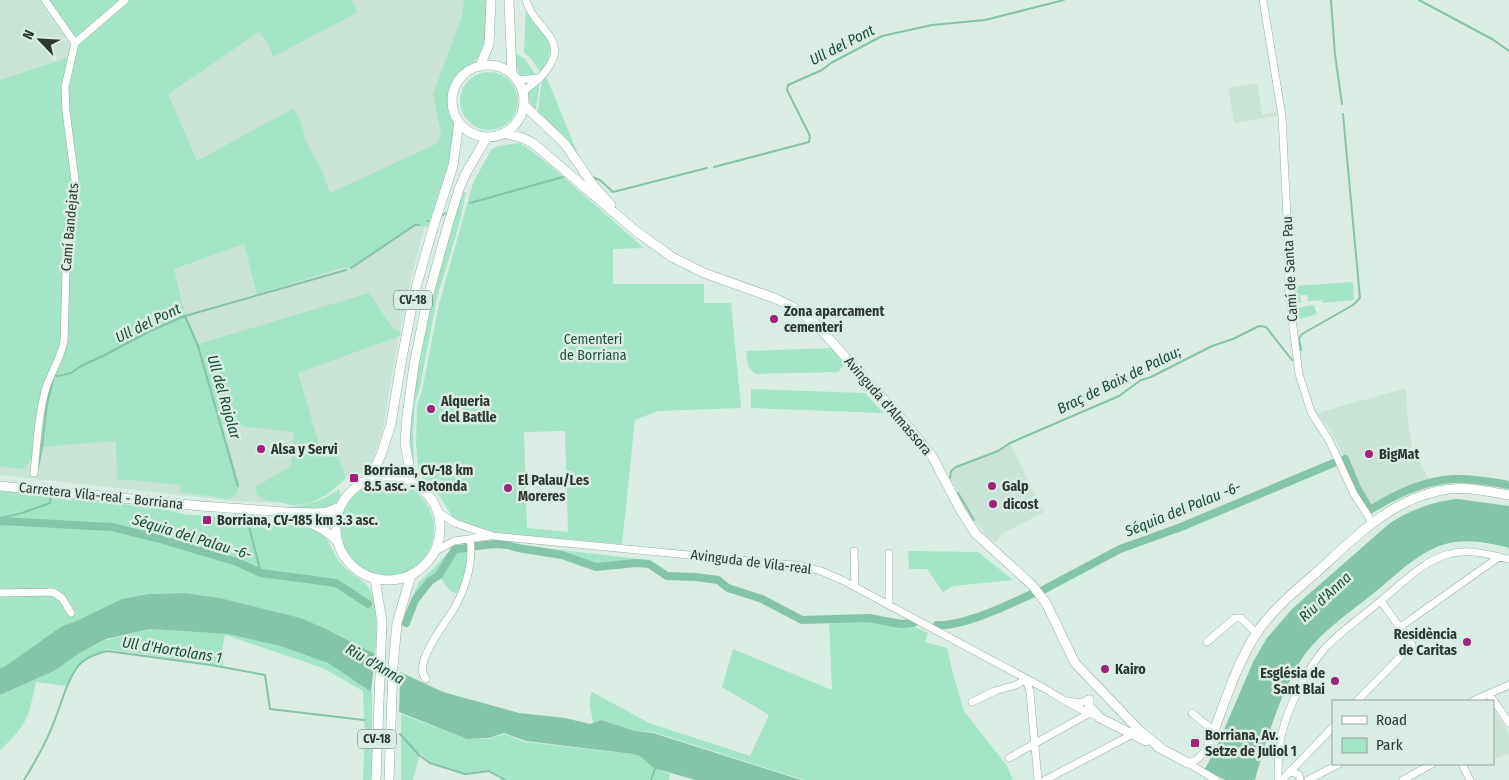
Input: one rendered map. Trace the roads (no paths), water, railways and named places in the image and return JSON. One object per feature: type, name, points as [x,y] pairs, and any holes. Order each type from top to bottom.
[{"type":"main road","points":[[491,0],[490,44],[480,66],[497,66],[515,77]]},
{"type":"main road","points":[[460,122],[472,133],[487,137],[503,133],[517,122],[524,105],[523,92],[515,77],[509,0]]},
{"type":"main road","name":"CV-18","points":[[340,507],[353,490],[370,479],[381,455],[391,424],[400,363],[415,291],[453,166],[460,122],[453,108],[454,92],[457,83],[463,76],[480,66]]},
{"type":"main road","name":"Avinguda d'Almassora","points":[[524,105],[565,144],[593,185],[637,232]]},
{"type":"main road","name":"Avinguda d'Almassora","points":[[503,133],[523,138],[534,144],[637,232],[672,257],[704,273],[774,298],[793,307],[814,322],[866,378],[932,456],[960,511],[976,534],[1032,585],[1046,603],[1075,663],[1109,697],[1136,732]]},
{"type":"main road","name":"CV-18","points":[[412,482],[405,442],[407,416],[414,365],[427,301],[460,189],[466,173],[487,137]]},
{"type":"main road","points":[[340,507],[336,524],[337,541],[341,552],[351,566],[365,576],[375,579],[394,580],[411,575],[420,569],[434,552],[440,534],[438,512],[428,496],[412,482],[391,476],[370,479]]},
{"type":"main road","name":"Carretera Vila-real - Borriana","points":[[0,486],[201,506],[315,513],[328,512],[340,507]]},
{"type":"main road","points":[[1214,731],[1240,664],[1256,634],[1277,607],[1372,522],[1400,505],[1438,490],[1468,488],[1509,495]]},
{"type":"main road","name":"Carretera Vila-real - Borriana","points":[[201,506],[307,522],[323,528],[337,541]]},
{"type":"main road","name":"CV-18","points":[[389,780],[393,667],[397,623],[411,575]]},
{"type":"main road","name":"CV-18","points":[[375,579],[382,622],[376,780]]},
{"type":"main road","points":[[1088,678],[1091,686],[1089,706],[1101,718],[1113,716],[1116,706]]},
{"type":"main road","points":[[1090,699],[1097,694],[1109,697]]},
{"type":"main road","name":"Avinguda de Vila-real","points":[[1101,718],[1136,732]]},
{"type":"main road","points":[[1136,732],[1188,763]]},
{"type":"street","points":[[45,0],[75,43],[125,0]]},
{"type":"street","points":[[523,92],[540,78],[551,64],[554,54],[554,45],[548,33],[529,9],[526,0]]},
{"type":"street","name":"Camí de Santa Pau","points":[[1263,0],[1283,125],[1289,295],[1299,374],[1311,412],[1329,440],[1354,494],[1372,522]]},
{"type":"street","name":"Camí Bandejats","points":[[34,473],[44,397],[49,378],[64,341],[65,259],[75,180],[65,87],[75,43]]},
{"type":"street","points":[[515,77],[540,78]]},
{"type":"street","name":"Avinguda de Vila-real","points":[[438,512],[454,523],[493,536],[803,566],[821,571],[855,587],[1026,678],[1068,701],[1074,707],[1101,718]]},
{"type":"street","name":"Avinguda de Vila-real","points":[[434,552],[454,541],[493,536]]},
{"type":"street","points":[[426,680],[422,672],[422,662],[458,601],[473,552],[470,539]]},
{"type":"street","points":[[854,551],[855,587]]},
{"type":"street","points":[[1278,780],[1280,740],[1286,721],[1303,680],[1313,663],[1327,646],[1410,576],[1435,558],[1450,553],[1467,551],[1509,559]]},
{"type":"street","points":[[889,553],[889,605]]},
{"type":"street","points":[[1400,627],[1499,557]]},
{"type":"street","points":[[0,593],[53,592],[62,598],[71,613]]},
{"type":"street","points":[[1359,700],[1412,645],[1381,601]]},
{"type":"street","points":[[1207,642],[1236,618],[1241,618],[1256,634]]},
{"type":"street","points":[[972,702],[994,691],[1016,685],[1026,678],[1030,692],[1038,780]]},
{"type":"street","points":[[1475,700],[1509,685]]},
{"type":"street","points":[[1030,692],[1040,686]]},
{"type":"street","points":[[1489,694],[1493,700]]},
{"type":"street","points":[[1068,701],[1080,703],[1090,699]]},
{"type":"street","points":[[1494,701],[1509,722]]},
{"type":"street","points":[[1188,763],[1196,761],[1201,757],[1214,731],[1192,712]]},
{"type":"street","points":[[1009,758],[1088,714]]},
{"type":"street","points":[[1282,780],[1332,728]]},
{"type":"street","points":[[1045,780],[1136,732]]},
{"type":"street","points":[[1188,763],[1216,780]]},
{"type":"street","points":[[1308,780],[1338,765]]},
{"type":"street","points":[[1403,780],[1430,765]]},
{"type":"street","points":[[1462,765],[1470,780]]},
{"type":"street","points":[[1290,771],[1299,775],[1300,780]]},
{"type":"water","name":"Riu d'Anna","points":[[1458,499],[1509,506],[1509,548],[1467,541],[1442,545],[1423,554],[1325,632],[1308,650],[1280,702],[1255,780],[1225,780],[1205,769],[1217,746],[1254,660],[1267,638],[1293,608],[1390,523],[1422,507]]},
{"type":"water","points":[[185,593],[220,598],[301,618],[375,654],[371,692],[328,663],[280,646],[228,634],[150,629],[106,639],[80,653],[54,671],[0,695],[0,668],[62,626],[122,599],[148,594]]},
{"type":"water","points":[[400,672],[443,692],[519,713],[565,718],[590,724],[601,720],[635,731],[653,733],[801,780],[695,780],[654,768],[642,758],[633,754],[526,741],[504,733],[489,738],[467,739],[399,712]]},
{"type":"waterway","name":"Ull del Pont","points":[[714,167],[809,142],[810,136],[787,90],[788,85],[822,70],[831,63],[882,36],[932,25],[985,20],[1064,0]]},
{"type":"waterway","name":"Braç de Baix de Palau;","points":[[1331,0],[1335,55],[1342,104]]},
{"type":"waterway","name":"Braç de Baix de Palau;","points":[[1419,0],[1492,39],[1509,51]]},
{"type":"waterway","name":"Braç de Baix de Palau;","points":[[1301,350],[1299,339],[1302,334],[1353,305],[1360,298],[1343,114]]},
{"type":"waterway","name":"Ull del Pont","points":[[592,177],[600,180],[613,192],[707,168]]},
{"type":"waterway","name":"Ull del Pont","points":[[470,203],[563,177]]},
{"type":"waterway","name":"Ull del Pont","points":[[351,268],[415,225],[419,225]]},
{"type":"waterway","name":"Ull del Pont","points":[[54,375],[71,373],[150,331],[185,316],[346,270]]},
{"type":"waterway","name":"Ull del Rajolar","points":[[185,316],[198,346],[238,486]]},
{"type":"waterway","name":"Braç de Baix de Palau;","points":[[950,478],[951,471],[956,467],[998,451],[1010,443],[1119,396],[1141,380],[1259,326],[1266,327],[1292,360]]},
{"type":"waterway","name":"Ull del Pont","points":[[38,468],[47,404],[53,380]]},
{"type":"waterway","name":"Séquia del Palau -6-","points":[[1345,459],[1357,488],[1370,510],[1410,489],[1443,480],[1482,480],[1509,485]]},
{"type":"waterway","name":"Séquia del Palau -6-","points":[[1043,590],[1120,549],[1181,527],[1336,462]]},
{"type":"waterway","points":[[958,493],[974,520]]},
{"type":"waterway","name":"Ull del Pont","points":[[0,518],[22,513],[50,503],[51,497]]},
{"type":"waterway","name":"Séquia del Palau -6-","points":[[0,521],[112,527],[237,562],[261,573],[336,583],[368,604]]},
{"type":"waterway","name":"Ull del Rajolar","points":[[248,523],[261,573]]},
{"type":"waterway","name":"Séquia del Palau -6-","points":[[476,546],[508,545],[562,555],[596,567],[636,563],[649,564],[667,576],[718,580],[728,588],[762,599],[802,620],[869,618],[901,624],[913,623]]},
{"type":"waterway","name":"Séquia del Palau -6-","points":[[406,623],[415,600],[430,581],[439,575],[455,549],[468,548]]},
{"type":"waterway","name":"Séquia del Palau -6-","points":[[937,625],[948,625],[972,619],[1032,594]]},
{"type":"waterway","name":"Ull d'Hortolans 1","points":[[24,780],[54,723],[75,670],[85,660],[107,651],[211,665],[265,675],[270,709],[364,720]]},
{"type":"waterway","name":"Ull d'Hortolans 1","points":[[400,734],[419,755],[430,763],[465,774],[489,771],[505,780]]},
{"type":"waterway","points":[[651,780],[656,766]]},
{"type":"place","name":"Zona aparcament cementeri","points":[[774,319]]},
{"type":"place","name":"Alqueria del Batlle","points":[[431,409]]},
{"type":"place","name":"Alsa y Servi","points":[[261,449]]},
{"type":"place","name":"BigMat","points":[[1369,454]]},
{"type":"place","name":"Borriana, CV-18 km 8.5 asc. - Rotonda","points":[[354,478]]},
{"type":"place","name":"Galp","points":[[992,486]]},
{"type":"place","name":"El Palau/Les Moreres","points":[[508,488]]},
{"type":"place","name":"dicost","points":[[993,504]]},
{"type":"place","name":"Borriana, CV-185 km 3.3 asc.","points":[[207,520]]},
{"type":"place","name":"Residència de Caritas","points":[[1467,642]]},
{"type":"place","name":"Kairo","points":[[1105,669]]},
{"type":"place","name":"Església de Sant Blai","points":[[1335,681]]},
{"type":"place","name":"Borriana, Av. Setze de Juliol 1","points":[[1195,743]]},
{"type":"park label","name":"Cementeri de Borriana","points":[[593,348]]}]
